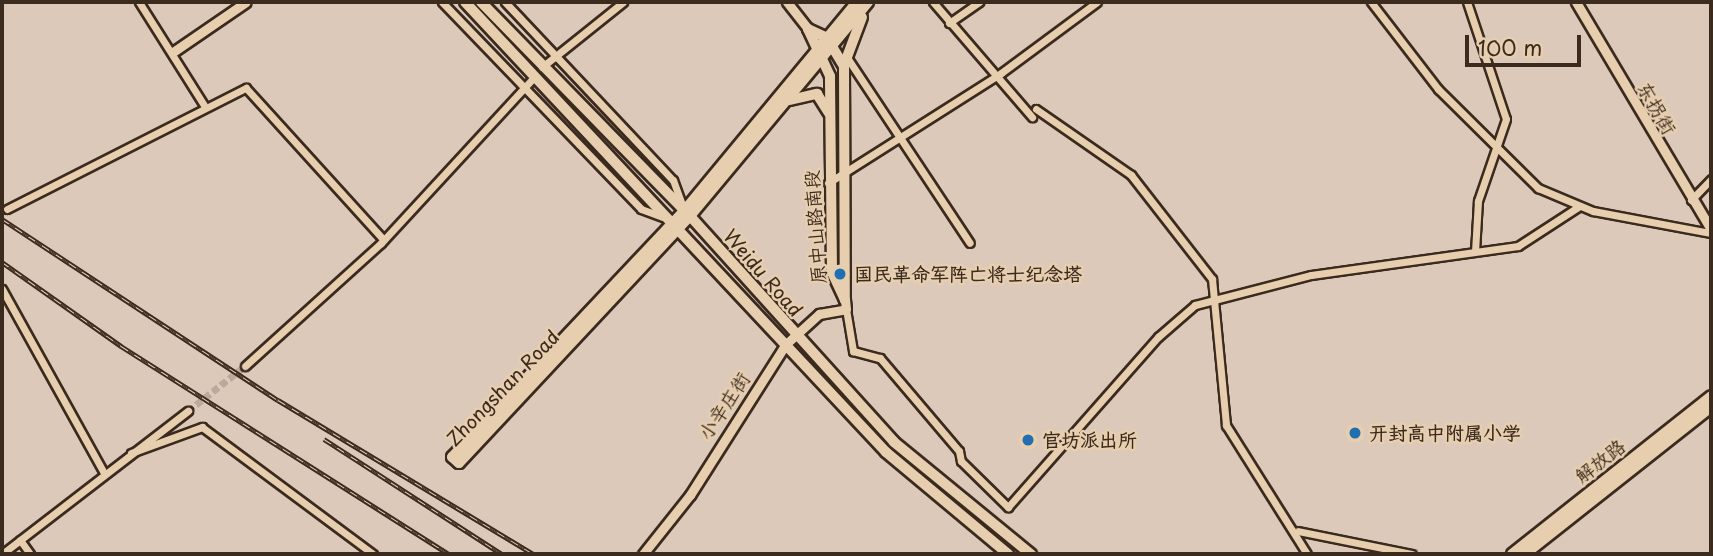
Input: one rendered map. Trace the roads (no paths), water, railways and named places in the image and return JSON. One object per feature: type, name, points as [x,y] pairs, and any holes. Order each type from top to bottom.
[{"type":"main road","name":"Weidu Road","points":[[465,2],[678,223],[886,452],[1008,554]]},
{"type":"main road","name":"Weidu Road","points":[[481,2],[687,214],[894,442],[1031,554]]},
{"type":"main road","name":"Zhongshan Road","points":[[678,223],[459,463],[452,457],[678,223],[687,214],[822,59],[857,2]]},
{"type":"main road","points":[[808,29],[830,42],[845,60],[869,2]]},
{"type":"main road","name":"Zhongshan Road","points":[[687,214],[818,48],[830,42],[869,2]]},
{"type":"main road","name":"原中山路南段","points":[[808,29],[830,76],[828,183],[832,272],[846,304]]},
{"type":"main road","name":"原中山路南段","points":[[845,60],[840,176],[850,274],[846,304]]},
{"type":"main road","points":[[786,102],[809,92],[821,98],[828,113]]},
{"type":"main road","name":"解放路","points":[[1512,554],[1711,396]]},
{"type":"main road","name":"解放路","points":[[1525,554],[1711,407]]},
{"type":"street","points":[[139,2],[173,52],[205,107]]},
{"type":"street","points":[[173,52],[246,2]]},
{"type":"street","points":[[442,2],[642,209],[678,223]]},
{"type":"street","points":[[505,2],[673,180],[687,214]]},
{"type":"street","points":[[542,67],[623,2]]},
{"type":"street","points":[[787,2],[808,29]]},
{"type":"street","points":[[933,2],[995,77],[1034,113],[1131,175],[1203,265],[1215,284],[1214,299],[1226,425],[1298,531],[1307,554]]},
{"type":"street","points":[[949,23],[979,2]]},
{"type":"street","points":[[828,183],[902,140],[995,77],[1097,2]]},
{"type":"street","points":[[1371,2],[1495,149],[1538,188],[1578,207],[1711,231]]},
{"type":"street","points":[[1467,2],[1506,118],[1478,201],[1475,251]]},
{"type":"street","name":"东拐街","points":[[1576,2],[1711,231]]},
{"type":"street","points":[[845,60],[970,243]]},
{"type":"street","points":[[244,366],[384,240],[535,76]]},
{"type":"street","points":[[7,209],[246,88],[384,240]]},
{"type":"street","points":[[1691,200],[1711,179]]},
{"type":"street","points":[[846,304],[853,351],[880,358],[959,451],[961,461],[1008,508],[1158,337],[1189,309],[1214,299],[1311,275],[1524,244],[1578,207]]},
{"type":"street","points":[[2,289],[104,473]]},
{"type":"street","name":"小辛庄街","points":[[643,554],[691,495],[786,344],[819,314],[846,304]]},
{"type":"street","points":[[2,554],[188,411]]},
{"type":"street","points":[[131,453],[202,427],[373,554]]},
{"type":"street","points":[[1298,531],[1412,554]]},
{"type":"street","points":[[20,540],[30,554]]},
{"type":"tunnel","points":[[188,411],[245,366]]},
{"type":"railway","points":[[2,219],[278,400],[533,554]]},
{"type":"railway","points":[[2,262],[121,346],[449,554]]},
{"type":"railway","points":[[324,439],[502,554]]},
{"type":"place","name":"国民革命军阵亡将士纪念塔","points":[[840,274]]},
{"type":"place","name":"开封高中附属小学","points":[[1355,433]]},
{"type":"place","name":"官坊派出所","points":[[1028,440]]}]
